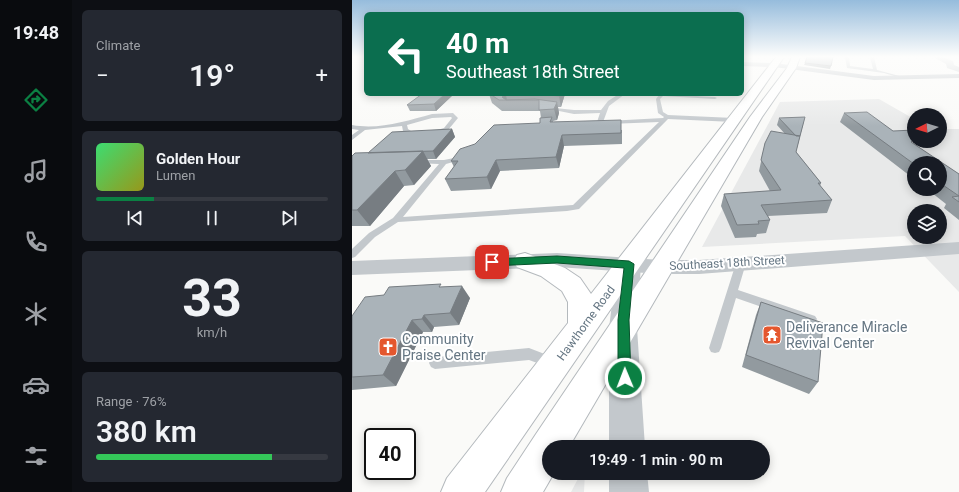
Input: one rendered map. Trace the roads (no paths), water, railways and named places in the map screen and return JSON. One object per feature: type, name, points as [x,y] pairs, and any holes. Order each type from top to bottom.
[{"type":"highway","name":"Hawthorne Road","points":[[462,492],[734,120],[769,80]]},
{"type":"highway","points":[[553,440],[756,117],[776,80]]},
{"type":"highway","points":[[525,261],[557,274],[575,290],[580,298],[582,315],[581,329]]},
{"type":"highway","points":[[521,492],[542,458]]},
{"type":"street","name":"Southeast 18th Street","points":[[352,268],[557,260],[661,267],[699,267],[959,248]]},
{"type":"street","points":[[627,440],[624,328],[629,264]]},
{"type":"street","points":[[628,480],[629,492]]},
{"type":"lane","points":[[600,122],[602,112],[608,103],[620,96]]},
{"type":"lane","points":[[659,96],[658,99],[661,113],[666,118]]},
{"type":"lane","points":[[688,96],[715,98]]},
{"type":"lane","points":[[541,108],[574,112],[602,112]]},
{"type":"lane","points":[[352,127],[363,129],[404,124],[432,116],[453,115],[455,118],[446,128],[434,133],[410,133],[405,130],[404,124]]},
{"type":"lane","points":[[593,123],[666,118],[734,120]]},
{"type":"lane","points":[[352,255],[365,240],[378,229],[396,220],[567,209],[576,207],[666,118]]},
{"type":"lane","points":[[352,138],[363,129]]},
{"type":"lane","points":[[404,163],[444,162],[472,155]]},
{"type":"lane","points":[[396,220],[444,162]]},
{"type":"lane","points":[[715,348],[741,263]]},
{"type":"lane","points":[[732,293],[811,318]]},
{"type":"lane","points":[[435,363],[529,354],[556,363]]},
{"type":"place","name":"Deliverance Miracle Revival Center","points":[[772,335]]},
{"type":"place","name":"Community Praise Center","points":[[388,347]]}]
